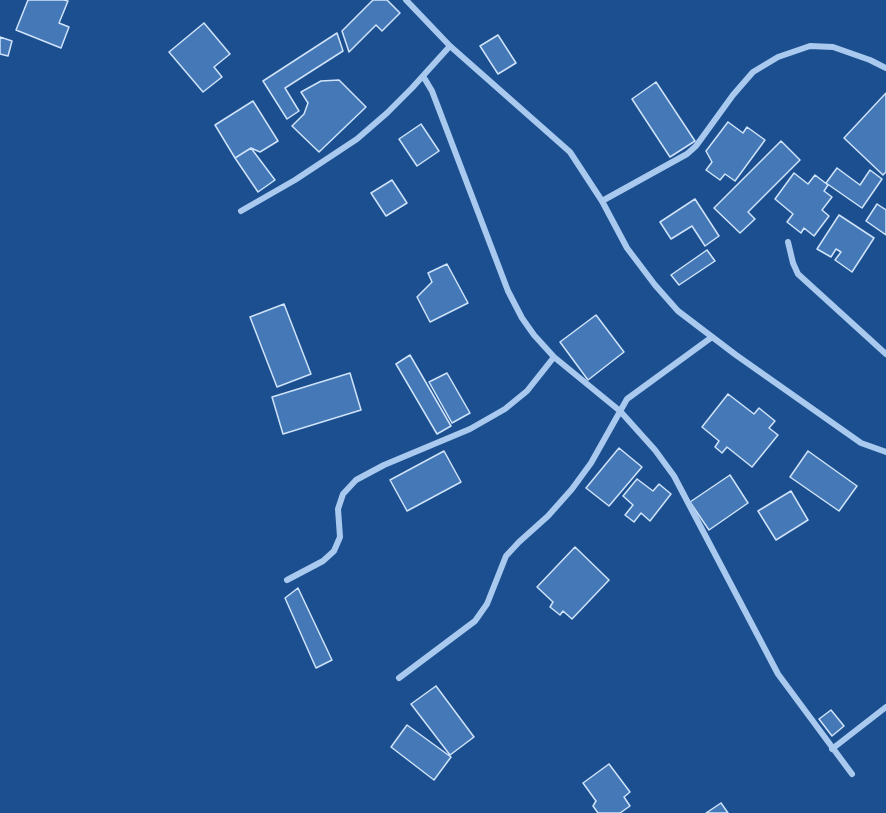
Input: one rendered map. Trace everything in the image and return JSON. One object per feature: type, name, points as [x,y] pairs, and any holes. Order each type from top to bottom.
[{"type":"street","points":[[406,0],[450,46],[570,152],[602,201],[627,248],[678,311],[861,442],[886,452]]},
{"type":"street","points":[[241,212],[357,139],[387,113],[450,46]]},
{"type":"street","points":[[602,201],[687,154],[696,146],[733,94],[753,72],[778,57],[810,46],[833,47],[886,68]]},
{"type":"street","points":[[423,76],[432,91],[508,291],[522,318],[534,336],[554,357],[620,411],[655,450],[674,476],[778,674],[852,774]]},
{"type":"street","points":[[788,242],[798,274],[886,354]]},
{"type":"street","points":[[399,678],[475,621],[487,604],[506,556],[548,516],[572,489],[591,463],[627,399],[712,337]]},
{"type":"street","points":[[287,580],[323,561],[334,551],[340,537],[338,509],[343,494],[356,480],[384,465],[470,429],[505,409],[527,391],[554,357]]},
{"type":"street","points":[[832,748],[886,707]]},
{"type":"building","points":[[28,0],[68,1],[59,23],[69,27],[61,48],[16,30]]},
{"type":"building","points":[[373,0],[387,0],[400,13],[382,31],[376,25],[349,52],[342,31]]},
{"type":"building","points":[[204,23],[230,54],[214,67],[222,77],[203,92],[169,52]]},
{"type":"building","points":[[337,33],[343,51],[285,88],[299,111],[287,119],[263,81]]},
{"type":"building","points":[[498,35],[516,63],[498,74],[480,46]]},
{"type":"building","points":[[0,37],[12,41],[8,56],[0,54]]},
{"type":"building","points":[[339,80],[366,107],[319,152],[292,126],[304,114],[308,103],[301,92],[321,81]]},
{"type":"building","points":[[656,82],[695,141],[670,157],[632,99]]},
{"type":"building","points":[[886,93],[886,172],[883,175],[844,138]]},
{"type":"building","points":[[253,101],[278,141],[260,152],[251,148],[235,158],[215,125]]},
{"type":"building","points":[[728,122],[743,133],[747,127],[765,140],[735,181],[725,174],[720,180],[706,170],[712,162],[706,151]]},
{"type":"building","points":[[421,124],[439,151],[417,166],[399,139]]},
{"type":"building","points":[[781,141],[800,160],[748,212],[755,219],[740,233],[714,208]]},
{"type":"building","points":[[251,148],[275,180],[258,192],[235,158]]},
{"type":"building","points":[[837,168],[860,185],[870,170],[882,179],[862,208],[826,183]]},
{"type":"building","points":[[794,173],[808,184],[815,175],[828,185],[824,191],[832,197],[822,210],[829,216],[814,236],[804,228],[801,233],[787,222],[793,214],[775,199]]},
{"type":"building","points":[[392,180],[407,203],[386,216],[371,193]]},
{"type":"building","points":[[695,199],[719,236],[705,246],[692,226],[671,239],[660,222]]},
{"type":"building","points":[[877,204],[886,210],[886,235],[866,221]]},
{"type":"building","points":[[839,215],[874,238],[852,272],[835,260],[841,252],[836,249],[831,257],[817,249]]},
{"type":"building","points":[[707,250],[715,261],[679,285],[671,275]]},
{"type":"building","points":[[447,264],[468,303],[430,322],[417,297],[432,282],[428,273]]},
{"type":"building","points":[[284,304],[311,374],[277,387],[250,317]]},
{"type":"building","points":[[596,315],[624,352],[588,380],[560,342]]},
{"type":"building","points":[[410,355],[451,426],[437,434],[396,364]]},
{"type":"building","points":[[350,373],[361,410],[283,434],[272,397]]},
{"type":"building","points":[[447,373],[470,413],[452,423],[429,382]]},
{"type":"building","points":[[728,394],[754,414],[759,408],[775,421],[769,428],[778,435],[752,467],[727,447],[722,453],[715,447],[719,441],[702,427]]},
{"type":"building","points":[[619,448],[642,467],[609,506],[586,488]]},
{"type":"building","points":[[444,451],[461,482],[407,511],[390,480]]},
{"type":"building","points":[[808,451],[857,486],[839,511],[790,477]]},
{"type":"building","points":[[730,475],[748,503],[709,530],[690,502]]},
{"type":"building","points":[[637,479],[653,491],[659,484],[671,494],[650,521],[641,513],[634,522],[625,515],[633,505],[623,496]]},
{"type":"building","points":[[791,491],[808,520],[776,540],[758,511]]},
{"type":"building","points":[[575,547],[609,580],[572,619],[563,611],[560,615],[550,607],[553,602],[537,587]]},
{"type":"building","points":[[298,588],[332,660],[316,668],[285,598]]},
{"type":"building","points":[[436,686],[474,737],[450,755],[411,704]]},
{"type":"building","points":[[831,710],[844,726],[832,736],[819,719]]},
{"type":"building","points":[[407,725],[451,757],[434,780],[391,747]]},
{"type":"building","points":[[609,764],[630,792],[624,797],[630,806],[620,813],[598,813],[593,806],[596,801],[583,783]]},
{"type":"building","points":[[721,803],[728,813],[706,813]]}]
